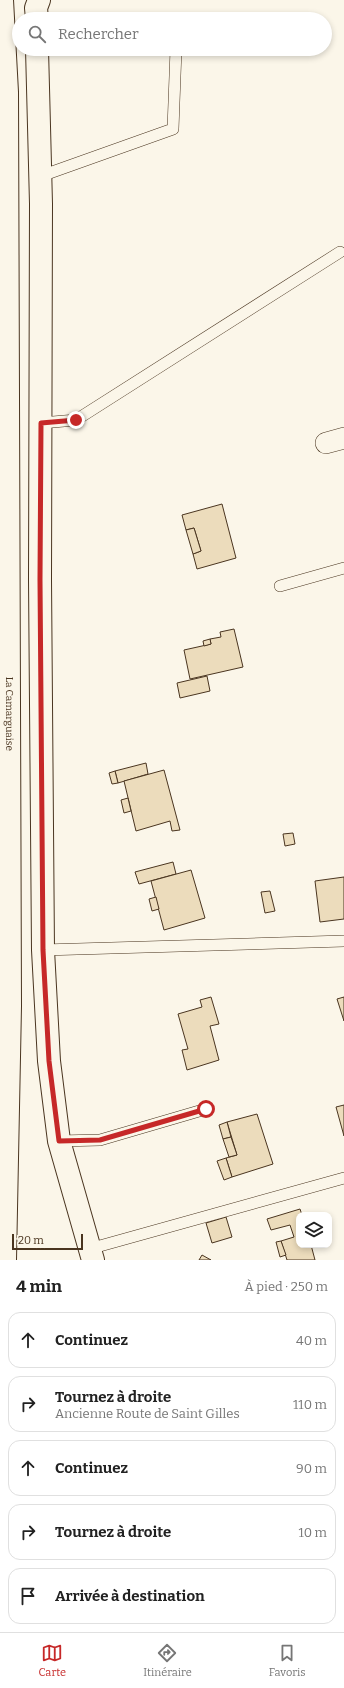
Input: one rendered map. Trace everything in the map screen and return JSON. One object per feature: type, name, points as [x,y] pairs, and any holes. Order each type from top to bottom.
[{"type":"main road","name":"La Camarguaise","points":[[2,0],[7,100],[10,982],[5,1260]]},
{"type":"main road","points":[[36,12],[38,0]]},
{"type":"main road","points":[[37,56],[41,176],[43,950],[49,1061],[59,1141],[91,1255]]},
{"type":"lane","points":[[41,176],[172,129],[176,56]]},
{"type":"lane","points":[[41,423],[76,420],[340,252]]},
{"type":"lane","points":[[280,586],[344,568]]},
{"type":"lane","points":[[43,950],[344,941]]},
{"type":"lane","points":[[59,1141],[100,1140],[206,1109]]},
{"type":"lane","points":[[91,1255],[344,1178]]},
{"type":"building","points":[[222,504],[236,558],[197,569],[193,554],[201,551],[194,528],[186,530],[182,515]]},
{"type":"building","points":[[194,528],[201,551],[193,554],[186,530]]},
{"type":"building","points":[[234,629],[243,667],[190,679],[184,650],[211,644],[210,639],[221,637],[220,632]]},
{"type":"building","points":[[210,639],[211,644],[204,646],[203,641]]},
{"type":"building","points":[[207,676],[210,691],[180,698],[177,683]]},
{"type":"building","points":[[146,763],[148,774],[118,783],[115,771]]},
{"type":"building","points":[[164,770],[180,830],[172,831],[170,821],[136,831],[124,781]]},
{"type":"building","points":[[115,771],[118,783],[112,784],[109,773]]},
{"type":"building","points":[[128,798],[131,811],[124,813],[121,800]]},
{"type":"building","points":[[293,833],[295,844],[285,846],[283,834]]},
{"type":"building","points":[[173,862],[176,874],[139,884],[135,872]]},
{"type":"building","points":[[191,870],[205,918],[164,930],[151,881]]},
{"type":"building","points":[[344,877],[344,919],[320,922],[315,881]]},
{"type":"building","points":[[270,891],[275,911],[265,913],[261,892]]},
{"type":"building","points":[[156,897],[159,909],[152,911],[149,899]]},
{"type":"building","points":[[211,997],[219,1024],[210,1026],[219,1060],[187,1070],[182,1050],[188,1049],[178,1014],[202,1007],[200,1000]]},
{"type":"building","points":[[344,997],[344,1021],[337,999]]},
{"type":"building","points":[[344,1105],[344,1136],[336,1107]]},
{"type":"building","points":[[257,1114],[273,1164],[232,1177],[226,1158],[237,1155],[227,1122]]},
{"type":"building","points":[[227,1122],[231,1137],[223,1139],[219,1125]]},
{"type":"building","points":[[231,1137],[237,1155],[229,1157],[223,1139]]},
{"type":"building","points":[[226,1158],[232,1177],[224,1180],[217,1161]]},
{"type":"building","points":[[300,1209],[301,1212],[296,1212],[296,1248],[312,1248],[315,1260],[287,1260],[281,1241],[294,1237],[290,1225],[271,1230],[267,1219]]},
{"type":"building","points":[[226,1217],[232,1237],[212,1243],[206,1223]]},
{"type":"building","points":[[281,1241],[286,1255],[280,1257],[276,1242]]},
{"type":"building","points":[[202,1255],[211,1260],[199,1260]]},
{"type":"route","points":[[76,420],[41,423],[40,580],[43,950],[49,1061],[59,1141],[100,1140],[206,1109]]}]
